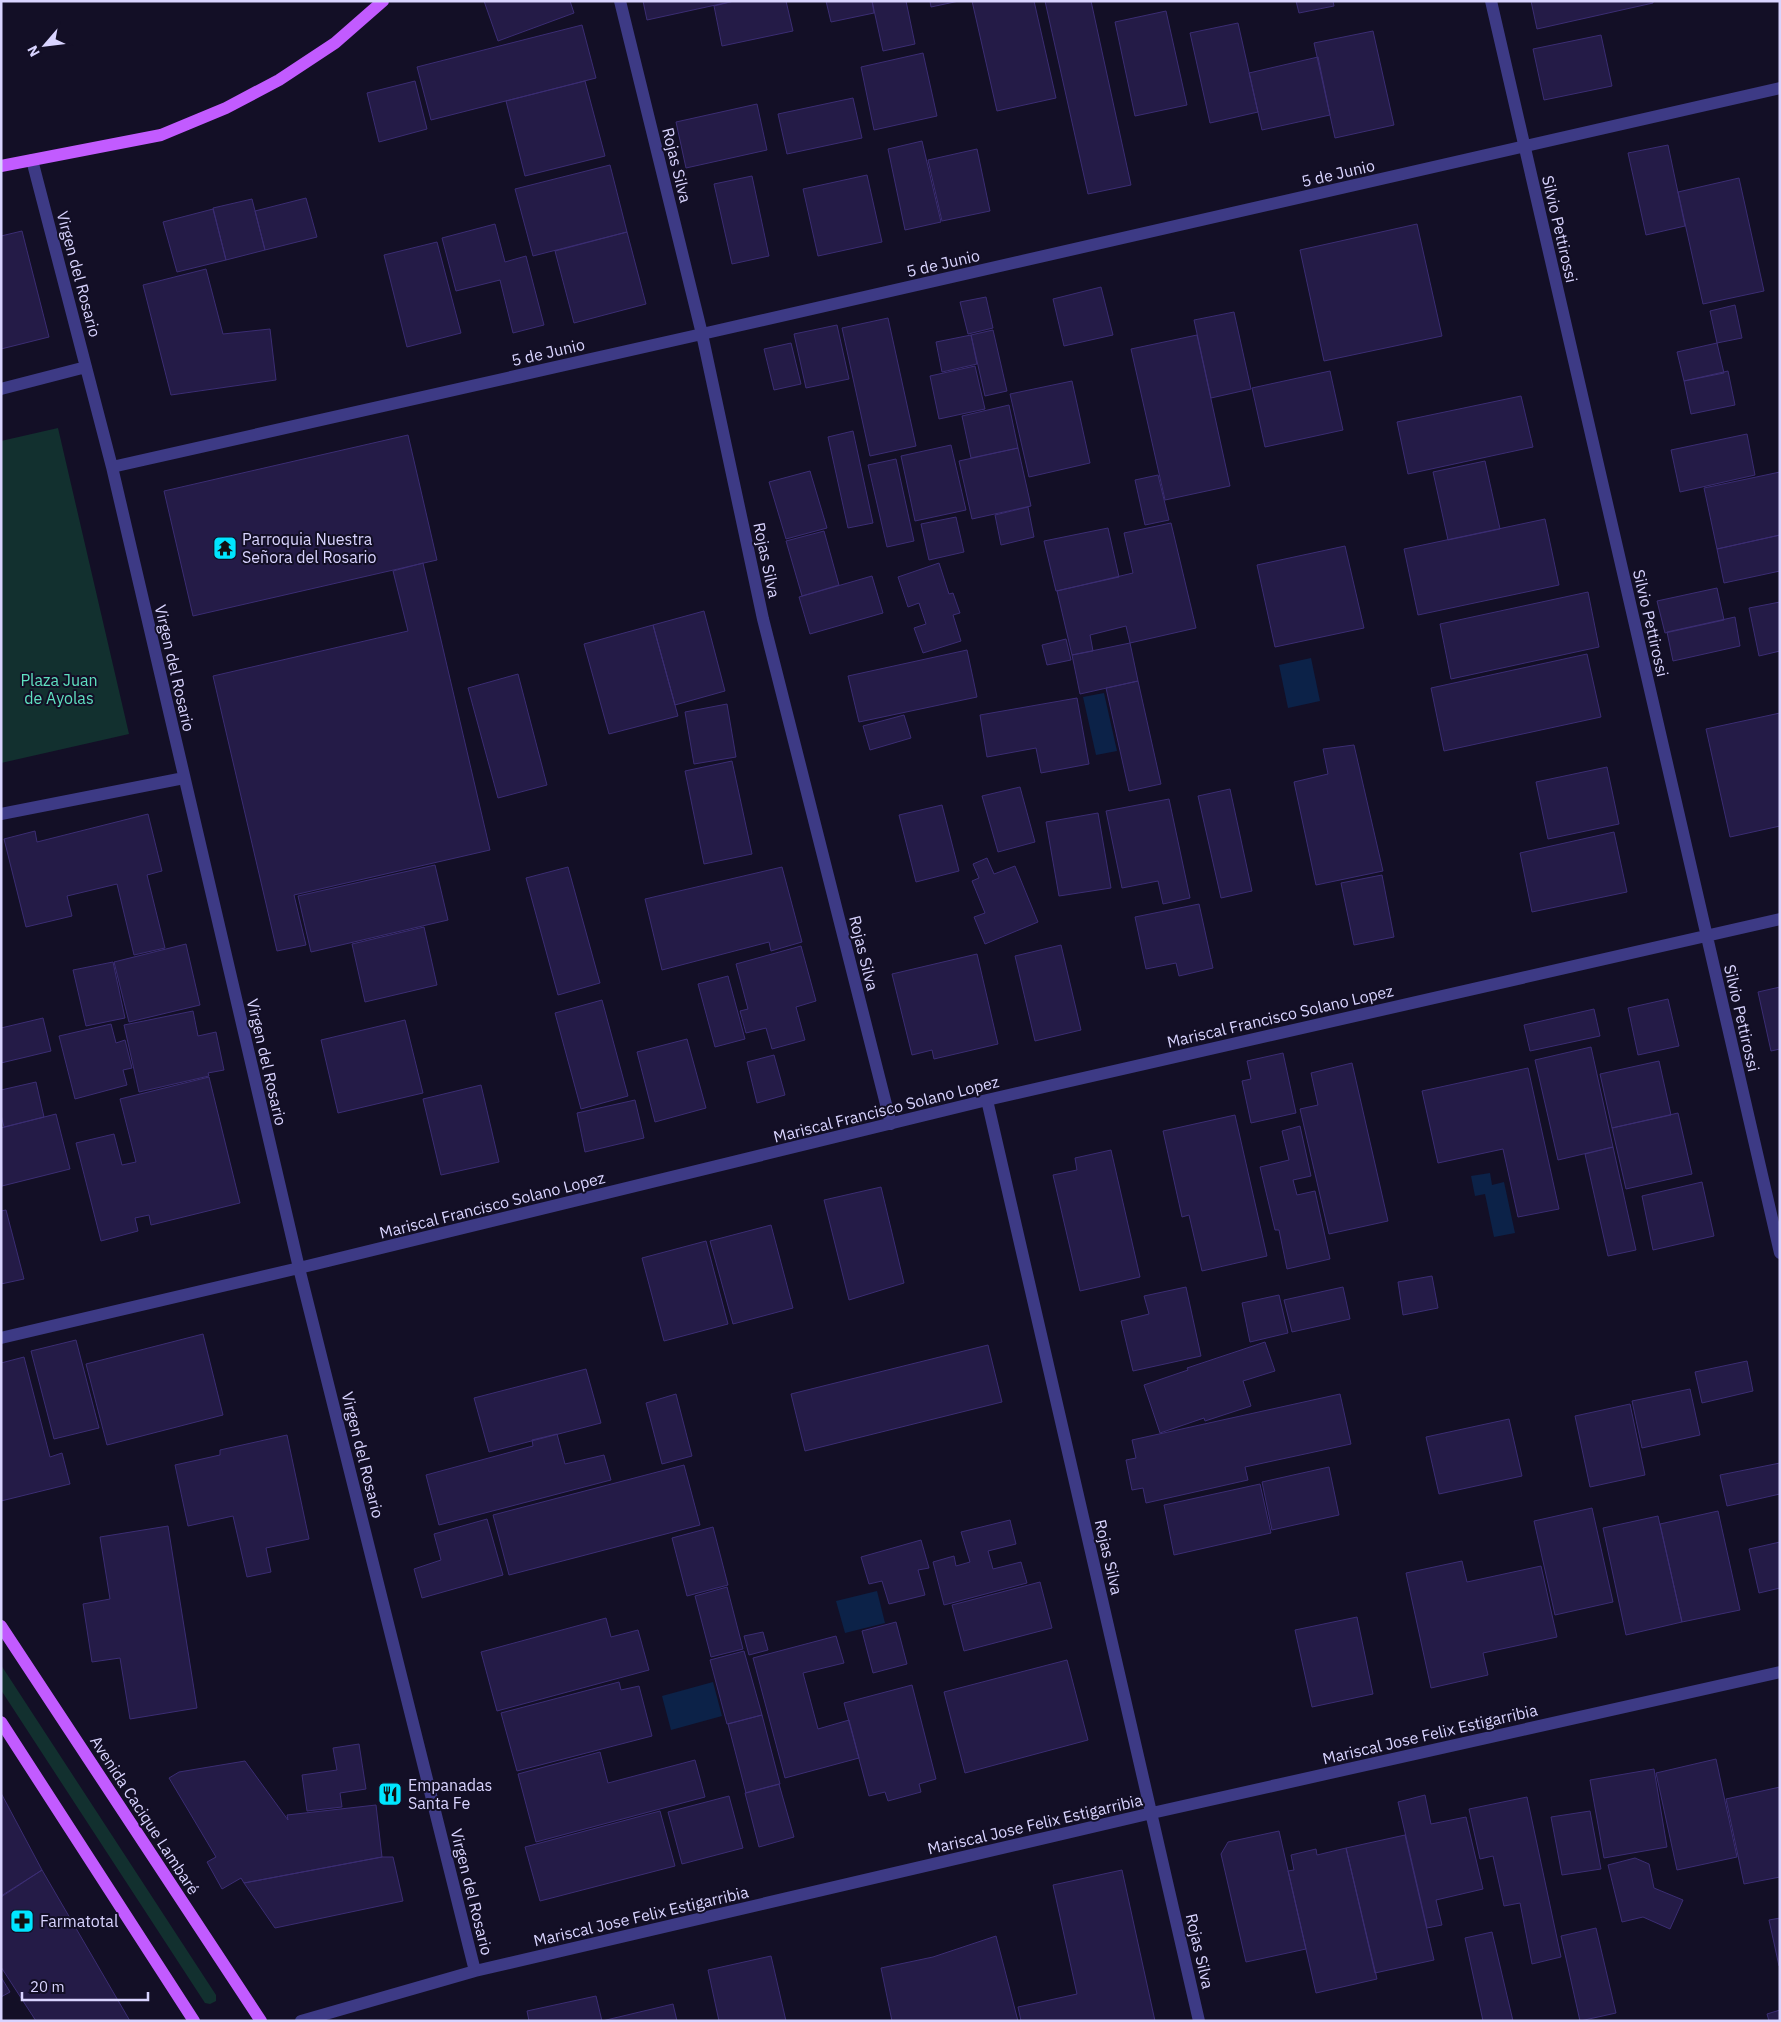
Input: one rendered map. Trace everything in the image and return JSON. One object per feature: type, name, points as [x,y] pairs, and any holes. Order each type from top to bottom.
[{"type":"main road","points":[[1,166],[161,135],[226,108],[278,80],[335,43],[383,1]]},
{"type":"main road","points":[[1,161],[32,160]]},
{"type":"main road","name":"Avenida Cacique Lambaré","points":[[1,1626],[261,2021]]},
{"type":"main road","points":[[1,1722],[194,2021]]},
{"type":"street","name":"Rojas Silva","points":[[620,1],[702,334],[763,619],[891,1124]]},
{"type":"street","name":"Silvio Pettirossi","points":[[1491,1],[1780,1253]]},
{"type":"street","name":"5 de Junio","points":[[112,467],[1780,88]]},
{"type":"street","name":"Virgen del Rosario","points":[[32,160],[112,467],[299,1268],[475,1971]]},
{"type":"street","points":[[1,389],[86,367]]},
{"type":"street","points":[[1,814],[184,778]]},
{"type":"street","name":"Mariscal Francisco Solano Lopez","points":[[1,1338],[299,1268],[987,1100],[1780,918]]},
{"type":"street","name":"Rojas Silva","points":[[987,1100],[1199,2021]]},
{"type":"street","name":"Mariscal Jose Felix Estigarribia","points":[[301,2021],[475,1971],[1152,1814],[1780,1672]]},
{"type":"green space","name":"Plaza Juan de Ayolas","points":[[58,428],[129,734],[1,763],[1,441]]},
{"type":"green space","points":[[1,1665],[216,1995],[216,2001],[210,2004],[205,2003],[1,1690]]},
{"type":"water","points":[[1311,658],[1320,701],[1288,708],[1279,665]]},
{"type":"water","points":[[1104,693],[1117,751],[1096,755],[1083,697]]},
{"type":"water","points":[[1490,1173],[1492,1185],[1504,1182],[1515,1233],[1494,1237],[1485,1194],[1475,1196],[1471,1176]]},
{"type":"water","points":[[877,1591],[885,1623],[845,1633],[836,1601]]},
{"type":"water","points":[[713,1682],[722,1716],[671,1730],[662,1696]]},
{"type":"building","points":[[484,1],[570,1],[574,13],[498,41]]},
{"type":"building","points":[[643,1],[734,1],[647,20]]},
{"type":"building","points":[[734,1],[786,1],[793,31],[722,46],[714,6]]},
{"type":"building","points":[[826,1],[872,1],[874,13],[831,22]]},
{"type":"building","points":[[872,1],[906,1],[915,44],[883,51]]},
{"type":"building","points":[[930,1],[959,1],[931,7]]},
{"type":"building","points":[[972,1],[1034,1],[1056,98],[997,111]]},
{"type":"building","points":[[1045,1],[1091,1],[1131,185],[1088,194]]},
{"type":"building","points":[[1296,1],[1333,1],[1334,6],[1299,13]]},
{"type":"building","points":[[1531,1],[1653,1],[1653,3],[1537,29]]},
{"type":"building","points":[[1166,11],[1187,105],[1135,116],[1115,22]]},
{"type":"building","points":[[1238,23],[1258,112],[1210,123],[1190,33]]},
{"type":"building","points":[[582,25],[596,78],[431,120],[417,67]]},
{"type":"building","points":[[1373,31],[1394,125],[1335,138],[1314,43]]},
{"type":"building","points":[[1601,35],[1612,86],[1544,100],[1533,49]]},
{"type":"building","points":[[923,53],[937,116],[874,130],[861,67]]},
{"type":"building","points":[[1318,57],[1330,115],[1262,130],[1249,73]]},
{"type":"building","points":[[415,81],[427,129],[379,142],[367,93]]},
{"type":"building","points":[[585,81],[605,156],[525,176],[506,101]]},
{"type":"building","points":[[853,98],[862,138],[787,154],[778,114]]},
{"type":"building","points":[[757,104],[767,150],[686,168],[676,122]]},
{"type":"building","points":[[922,141],[941,222],[905,230],[888,149]]},
{"type":"building","points":[[1668,145],[1685,226],[1646,235],[1628,153]]},
{"type":"building","points":[[977,149],[990,211],[942,221],[928,160]]},
{"type":"building","points":[[610,165],[627,232],[533,256],[515,189]]},
{"type":"building","points":[[867,175],[882,242],[818,256],[803,189]]},
{"type":"building","points":[[752,176],[769,256],[732,264],[714,184]]},
{"type":"building","points":[[1739,178],[1764,291],[1703,304],[1678,192]]},
{"type":"building","points":[[306,198],[317,237],[265,250],[255,211]]},
{"type":"building","points":[[252,199],[265,250],[226,260],[213,208]]},
{"type":"building","points":[[213,209],[226,260],[177,272],[163,222]]},
{"type":"building","points":[[495,224],[505,262],[526,256],[544,325],[513,333],[500,280],[456,291],[442,238]]},
{"type":"building","points":[[1417,224],[1442,336],[1324,361],[1300,250]]},
{"type":"building","points":[[22,231],[49,337],[1,349],[1,236]]},
{"type":"building","points":[[627,232],[646,304],[574,323],[555,251]]},
{"type":"building","points":[[437,242],[461,333],[407,347],[384,255]]},
{"type":"building","points":[[206,269],[223,334],[270,329],[276,380],[171,395],[143,285]]},
{"type":"building","points":[[1101,287],[1113,335],[1064,346],[1053,299]]},
{"type":"building","points":[[986,297],[993,328],[968,334],[960,302]]},
{"type":"building","points":[[1735,305],[1742,338],[1717,343],[1710,311]]},
{"type":"building","points":[[1234,312],[1251,389],[1211,398],[1194,320]]},
{"type":"building","points":[[888,318],[916,446],[870,456],[842,328]]},
{"type":"building","points":[[837,325],[849,379],[806,388],[794,334]]},
{"type":"building","points":[[993,330],[1007,391],[985,396],[971,335]]},
{"type":"building","points":[[971,335],[977,364],[942,372],[936,342]]},
{"type":"building","points":[[1197,335],[1230,486],[1165,500],[1131,349]]},
{"type":"building","points":[[791,343],[801,384],[774,390],[764,349]]},
{"type":"building","points":[[1717,343],[1724,373],[1684,381],[1677,352]]},
{"type":"building","points":[[975,366],[985,409],[939,419],[930,376]]},
{"type":"building","points":[[1330,371],[1343,430],[1265,447],[1252,388]]},
{"type":"building","points":[[1728,371],[1735,405],[1691,414],[1684,381]]},
{"type":"building","points":[[1072,381],[1090,463],[1029,477],[1010,394]]},
{"type":"building","points":[[1521,396],[1533,447],[1408,474],[1397,422]]},
{"type":"building","points":[[1009,405],[1018,448],[971,458],[962,416]]},
{"type":"building","points":[[853,431],[873,523],[848,528],[828,437]]},
{"type":"building","points":[[1747,434],[1755,475],[1680,492],[1671,450]]},
{"type":"building","points":[[408,435],[437,560],[193,616],[164,491]]},
{"type":"building","points":[[951,445],[966,510],[915,521],[901,456]]},
{"type":"building","points":[[1018,448],[1031,506],[972,519],[959,461]]},
{"type":"building","points":[[896,459],[914,541],[887,547],[868,465]]},
{"type":"building","points":[[1485,461],[1500,529],[1448,540],[1433,472]]},
{"type":"building","points":[[810,471],[827,528],[786,539],[769,482]]},
{"type":"building","points":[[1780,472],[1780,535],[1717,549],[1704,488]]},
{"type":"building","points":[[1158,475],[1169,520],[1145,525],[1135,480]]},
{"type":"building","points":[[1028,507],[1034,537],[1001,545],[995,515]]},
{"type":"building","points":[[956,517],[964,552],[929,560],[921,524]]},
{"type":"building","points":[[1545,519],[1559,585],[1418,615],[1404,549]]},
{"type":"building","points":[[1171,523],[1196,628],[1130,643],[1126,626],[1090,635],[1093,651],[1072,655],[1057,591],[1133,573],[1124,533]]},
{"type":"building","points":[[1108,528],[1119,577],[1056,591],[1044,541]]},
{"type":"building","points":[[824,531],[839,585],[802,596],[786,541]]},
{"type":"building","points":[[1780,535],[1780,571],[1724,583],[1717,549]]},
{"type":"building","points":[[1345,546],[1364,628],[1275,647],[1257,565]]},
{"type":"building","points":[[423,563],[490,850],[294,895],[306,945],[277,951],[213,676],[408,631],[393,571]]},
{"type":"building","points":[[939,563],[949,594],[953,593],[960,613],[953,615],[961,641],[923,653],[914,628],[926,624],[919,603],[908,607],[898,577]]},
{"type":"building","points":[[872,576],[883,613],[810,634],[799,597]]},
{"type":"building","points":[[1717,588],[1724,620],[1665,633],[1657,601]]},
{"type":"building","points":[[1588,592],[1599,647],[1451,679],[1440,624]]},
{"type":"building","points":[[1780,602],[1780,651],[1759,656],[1749,608]]},
{"type":"building","points":[[704,611],[725,691],[675,705],[653,625]]},
{"type":"building","points":[[1735,617],[1740,646],[1673,661],[1667,632]]},
{"type":"building","points":[[653,625],[678,716],[609,734],[584,644]]},
{"type":"building","points":[[1066,639],[1071,660],[1047,665],[1042,645]]},
{"type":"building","points":[[1130,643],[1138,681],[1080,694],[1072,655]]},
{"type":"building","points":[[967,650],[977,697],[859,722],[848,676]]},
{"type":"building","points":[[1587,654],[1601,717],[1444,751],[1431,688]]},
{"type":"building","points":[[518,674],[547,785],[498,798],[468,688]]},
{"type":"building","points":[[1138,681],[1161,784],[1129,791],[1106,688]]},
{"type":"building","points":[[1077,698],[1089,764],[1041,773],[1036,748],[987,757],[980,715]]},
{"type":"building","points":[[727,704],[736,757],[694,764],[685,712]]},
{"type":"building","points":[[1780,713],[1780,826],[1730,837],[1706,729]]},
{"type":"building","points":[[904,715],[911,738],[870,750],[863,726]]},
{"type":"building","points":[[1354,745],[1383,871],[1316,885],[1294,782],[1328,774],[1323,749]]},
{"type":"building","points":[[732,761],[752,854],[704,864],[685,771]]},
{"type":"building","points":[[1607,767],[1619,824],[1548,839],[1536,782]]},
{"type":"building","points":[[1020,787],[1035,842],[998,852],[982,796]]},
{"type":"building","points":[[1230,789],[1252,891],[1221,898],[1198,796]]},
{"type":"building","points":[[1169,799],[1190,898],[1163,904],[1158,881],[1122,888],[1106,811]]},
{"type":"building","points":[[942,805],[959,871],[916,882],[899,815]]},
{"type":"building","points":[[1098,813],[1111,888],[1059,896],[1046,822]]},
{"type":"building","points":[[148,814],[162,871],[147,875],[165,948],[134,955],[117,884],[67,896],[72,916],[26,927],[4,839],[35,831],[37,842]]},
{"type":"building","points":[[1614,832],[1627,892],[1532,912],[1520,853]]},
{"type":"building","points":[[987,858],[994,874],[1015,866],[1038,922],[985,944],[974,917],[985,913],[972,881],[979,878],[973,864]]},
{"type":"building","points":[[435,865],[448,920],[311,952],[298,896]]},
{"type":"building","points":[[568,867],[600,983],[558,995],[526,878]]},
{"type":"building","points":[[782,867],[802,942],[771,951],[769,942],[662,970],[645,899]]},
{"type":"building","points":[[1382,875],[1394,937],[1354,945],[1341,883]]},
{"type":"building","points":[[1199,904],[1213,968],[1179,976],[1176,963],[1146,969],[1135,917]]},
{"type":"building","points":[[424,927],[437,985],[365,1002],[352,944]]},
{"type":"building","points":[[186,944],[200,1005],[129,1022],[114,962]]},
{"type":"building","points":[[1061,945],[1081,1030],[1035,1041],[1015,956]]},
{"type":"building","points":[[801,946],[816,1001],[796,1007],[805,1040],[772,1049],[766,1028],[746,1033],[740,1011],[748,1009],[736,964]]},
{"type":"building","points":[[977,954],[998,1044],[934,1059],[932,1050],[912,1055],[892,974]]},
{"type":"building","points":[[113,962],[125,1018],[86,1026],[73,970]]},
{"type":"building","points":[[728,976],[745,1039],[715,1047],[698,984]]},
{"type":"building","points":[[1780,987],[1780,1049],[1771,1051],[1758,992]]},
{"type":"building","points":[[1668,999],[1679,1046],[1638,1055],[1628,1008]]},
{"type":"building","points":[[602,1000],[628,1096],[581,1109],[555,1013]]},
{"type":"building","points":[[1594,1009],[1600,1036],[1530,1051],[1524,1025]]},
{"type":"building","points":[[193,1011],[198,1036],[216,1032],[224,1070],[208,1073],[209,1076],[139,1092],[124,1025]]},
{"type":"building","points":[[43,1018],[51,1051],[1,1063],[1,1028]]},
{"type":"building","points":[[405,1020],[423,1093],[338,1113],[321,1040]]},
{"type":"building","points":[[111,1024],[116,1043],[125,1040],[132,1068],[123,1070],[127,1085],[75,1099],[59,1036]]},
{"type":"building","points":[[687,1039],[706,1108],[655,1122],[637,1052]]},
{"type":"building","points":[[1591,1047],[1613,1147],[1558,1160],[1535,1060]]},
{"type":"building","points":[[1283,1053],[1296,1113],[1251,1123],[1242,1081],[1251,1079],[1247,1061]]},
{"type":"building","points":[[774,1055],[785,1095],[757,1103],[747,1062]]},
{"type":"building","points":[[1659,1061],[1671,1115],[1612,1128],[1600,1074]]},
{"type":"building","points":[[1352,1063],[1388,1221],[1329,1234],[1300,1109],[1318,1105],[1311,1073]]},
{"type":"building","points":[[1528,1068],[1559,1209],[1518,1217],[1503,1149],[1438,1163],[1422,1091]]},
{"type":"building","points":[[209,1077],[240,1203],[151,1225],[149,1215],[135,1218],[138,1231],[101,1241],[76,1143],[114,1134],[122,1165],[136,1162],[120,1099]]},
{"type":"building","points":[[36,1082],[44,1117],[4,1127],[1,1115],[1,1090]]},
{"type":"building","points":[[481,1085],[499,1162],[441,1175],[423,1099]]},
{"type":"building","points":[[635,1100],[644,1138],[585,1152],[577,1113]]},
{"type":"building","points":[[1678,1113],[1692,1174],[1626,1189],[1612,1128]]},
{"type":"building","points":[[56,1114],[70,1169],[2,1186],[1,1128]]},
{"type":"building","points":[[1235,1115],[1267,1256],[1202,1271],[1189,1215],[1182,1217],[1163,1131]]},
{"type":"building","points":[[1300,1126],[1311,1176],[1293,1180],[1297,1195],[1315,1191],[1330,1259],[1287,1269],[1279,1230],[1275,1230],[1260,1167],[1289,1160],[1282,1131]]},
{"type":"building","points":[[1613,1147],[1636,1250],[1608,1256],[1585,1154]]},
{"type":"building","points":[[1111,1150],[1140,1277],[1080,1291],[1053,1175],[1077,1170],[1075,1158]]},
{"type":"building","points":[[1702,1182],[1714,1236],[1653,1250],[1642,1196]]},
{"type":"building","points":[[881,1187],[904,1283],[849,1300],[824,1200]]},
{"type":"building","points":[[6,1210],[24,1279],[1,1284],[1,1211]]},
{"type":"building","points":[[771,1225],[793,1308],[733,1324],[710,1241]]},
{"type":"building","points":[[706,1241],[728,1324],[664,1341],[642,1258]]},
{"type":"building","points":[[1432,1276],[1438,1308],[1403,1315],[1398,1282]]},
{"type":"building","points":[[1186,1287],[1201,1356],[1133,1371],[1121,1321],[1149,1314],[1144,1296]]},
{"type":"building","points":[[1343,1287],[1350,1319],[1292,1332],[1284,1300]]},
{"type":"building","points":[[1279,1295],[1288,1333],[1250,1342],[1242,1303]]},
{"type":"building","points":[[203,1334],[223,1415],[107,1445],[86,1364]]},
{"type":"building","points":[[76,1340],[99,1428],[54,1439],[31,1351]]},
{"type":"building","points":[[1265,1342],[1275,1371],[1243,1381],[1251,1406],[1205,1421],[1204,1418],[1160,1433],[1144,1385],[1188,1370],[1187,1368]]},
{"type":"building","points":[[988,1345],[1002,1402],[805,1451],[791,1394]]},
{"type":"building","points":[[24,1357],[50,1457],[62,1453],[70,1484],[1,1501],[1,1363]]},
{"type":"building","points":[[1747,1361],[1753,1391],[1702,1403],[1695,1372]]},
{"type":"building","points":[[586,1369],[601,1423],[489,1452],[474,1398]]},
{"type":"building","points":[[1690,1389],[1700,1435],[1642,1448],[1632,1401]]},
{"type":"building","points":[[676,1394],[692,1456],[662,1464],[646,1403]]},
{"type":"building","points":[[1340,1394],[1351,1444],[1245,1467],[1248,1480],[1146,1503],[1143,1488],[1132,1490],[1126,1460],[1136,1458],[1132,1440]]},
{"type":"building","points":[[1630,1404],[1645,1475],[1590,1487],[1575,1416]]},
{"type":"building","points":[[1509,1419],[1522,1476],[1439,1494],[1426,1437]]},
{"type":"building","points":[[557,1434],[565,1464],[604,1455],[611,1480],[439,1525],[426,1475],[533,1446],[532,1440]]},
{"type":"building","points":[[287,1435],[309,1539],[266,1548],[271,1572],[247,1577],[233,1516],[188,1526],[175,1465],[220,1455],[220,1450]]},
{"type":"building","points":[[1780,1463],[1780,1494],[1727,1506],[1720,1475]]},
{"type":"building","points":[[684,1465],[700,1525],[509,1575],[493,1515]]},
{"type":"building","points":[[1329,1467],[1339,1515],[1272,1530],[1262,1482]]},
{"type":"building","points":[[1260,1484],[1271,1533],[1174,1555],[1164,1505]]},
{"type":"building","points":[[1592,1508],[1613,1602],[1555,1615],[1534,1521]]},
{"type":"building","points":[[1718,1511],[1740,1610],[1682,1622],[1660,1524]]},
{"type":"building","points":[[1658,1516],[1682,1622],[1626,1635],[1603,1528]]},
{"type":"building","points":[[487,1519],[503,1575],[422,1598],[414,1569],[441,1560],[434,1534]]},
{"type":"building","points":[[1010,1520],[1016,1544],[988,1551],[993,1569],[1021,1562],[1027,1583],[944,1605],[933,1562],[954,1556],[956,1566],[970,1562],[961,1532]]},
{"type":"building","points":[[168,1526],[197,1708],[130,1719],[120,1658],[92,1662],[83,1604],[110,1599],[100,1537]]},
{"type":"building","points":[[713,1527],[728,1585],[687,1596],[672,1538]]},
{"type":"building","points":[[921,1540],[929,1568],[918,1570],[925,1595],[889,1604],[882,1581],[869,1584],[861,1557]]},
{"type":"building","points":[[1780,1542],[1780,1588],[1759,1593],[1749,1549]]},
{"type":"building","points":[[1462,1561],[1467,1582],[1541,1566],[1557,1637],[1483,1653],[1488,1675],[1431,1688],[1406,1573]]},
{"type":"building","points":[[1040,1582],[1052,1628],[964,1651],[952,1605]]},
{"type":"building","points":[[727,1587],[743,1649],[711,1657],[695,1596]]},
{"type":"building","points":[[1357,1617],[1373,1694],[1312,1707],[1295,1630]]},
{"type":"building","points":[[606,1618],[611,1637],[638,1630],[649,1670],[497,1711],[481,1652]]},
{"type":"building","points":[[896,1622],[907,1664],[873,1673],[862,1631]]},
{"type":"building","points":[[763,1632],[768,1650],[749,1655],[744,1636]]},
{"type":"building","points":[[836,1636],[844,1663],[803,1673],[818,1729],[849,1720],[859,1758],[785,1778],[753,1658]]},
{"type":"building","points":[[744,1651],[762,1715],[727,1724],[710,1660]]},
{"type":"building","points":[[1067,1660],[1088,1740],[965,1773],[944,1692]]},
{"type":"building","points":[[619,1682],[621,1690],[639,1686],[652,1736],[517,1771],[501,1713]]},
{"type":"building","points":[[912,1685],[936,1779],[919,1784],[921,1792],[888,1801],[885,1792],[869,1796],[844,1703]]},
{"type":"building","points":[[762,1715],[780,1784],[746,1793],[728,1724]]},
{"type":"building","points":[[359,1744],[366,1789],[340,1793],[342,1807],[307,1811],[302,1775],[337,1770],[333,1748]]},
{"type":"building","points":[[600,1752],[608,1783],[695,1760],[705,1797],[536,1842],[518,1774]]},
{"type":"building","points":[[1716,1759],[1737,1857],[1677,1870],[1656,1773]]},
{"type":"building","points":[[245,1761],[288,1820],[287,1815],[376,1805],[382,1857],[244,1883],[241,1878],[222,1889],[207,1862],[216,1857],[169,1778],[179,1772]]},
{"type":"building","points":[[1654,1769],[1667,1847],[1604,1858],[1590,1780]]},
{"type":"building","points":[[779,1784],[794,1837],[759,1847],[745,1793]]},
{"type":"building","points":[[1780,1787],[1780,1877],[1744,1884],[1726,1799]]},
{"type":"building","points":[[1,1793],[42,1870],[1,1896]]},
{"type":"building","points":[[1425,1795],[1431,1824],[1466,1817],[1483,1889],[1436,1900],[1442,1925],[1427,1928],[1398,1802]]},
{"type":"building","points":[[729,1796],[743,1848],[682,1864],[668,1812]]},
{"type":"building","points":[[1527,1797],[1561,1957],[1532,1964],[1520,1903],[1504,1906],[1493,1856],[1480,1859],[1469,1809]]},
{"type":"building","points":[[660,1811],[675,1866],[540,1901],[525,1847]]},
{"type":"building","points":[[1590,1811],[1601,1869],[1562,1875],[1551,1817]]},
{"type":"building","points":[[1279,1831],[1306,1949],[1246,1962],[1221,1854],[1228,1842]]},
{"type":"building","points":[[1405,1835],[1434,1960],[1375,1973],[1346,1848]]},
{"type":"building","points":[[1346,1848],[1377,1979],[1316,1993],[1288,1871],[1294,1870],[1291,1855],[1316,1849],[1317,1855]]},
{"type":"building","points":[[382,1857],[393,1857],[403,1901],[275,1928],[244,1883]]},
{"type":"building","points":[[1635,1858],[1649,1864],[1654,1888],[1683,1900],[1670,1929],[1643,1917],[1622,1922],[1608,1865]]},
{"type":"building","points":[[42,1870],[130,2021],[36,2021],[1,1967],[1,1897]]},
{"type":"building","points":[[1122,1870],[1155,2021],[1021,2021],[1018,2007],[1077,1994],[1053,1885]]},
{"type":"building","points":[[1780,1918],[1780,1966],[1779,1966],[1769,1920]]},
{"type":"building","points":[[1596,1928],[1616,2013],[1580,2021],[1561,1936]]},
{"type":"building","points":[[1492,1932],[1513,2021],[1483,2021],[1465,1938]]},
{"type":"building","points":[[996,1936],[1018,2021],[892,2021],[881,1968],[933,1957]]},
{"type":"building","points":[[771,1956],[786,2021],[719,2021],[708,1970]]},
{"type":"building","points":[[1,1977],[10,1992],[1,1997]]},
{"type":"building","points":[[596,1996],[602,2021],[529,2021],[527,2011]]},
{"type":"building","points":[[673,2004],[677,2021],[602,2021]]},
{"type":"building","points":[[1780,2010],[1780,2021],[1769,2021],[1767,2014]]},
{"type":"place","name":"Parroquia Nuestra Señora del Rosario","points":[[225,548]]},
{"type":"place","name":"Empanadas Santa Fe","points":[[390,1794]]},
{"type":"place","name":"Farmatotal","points":[[22,1921]]}]
